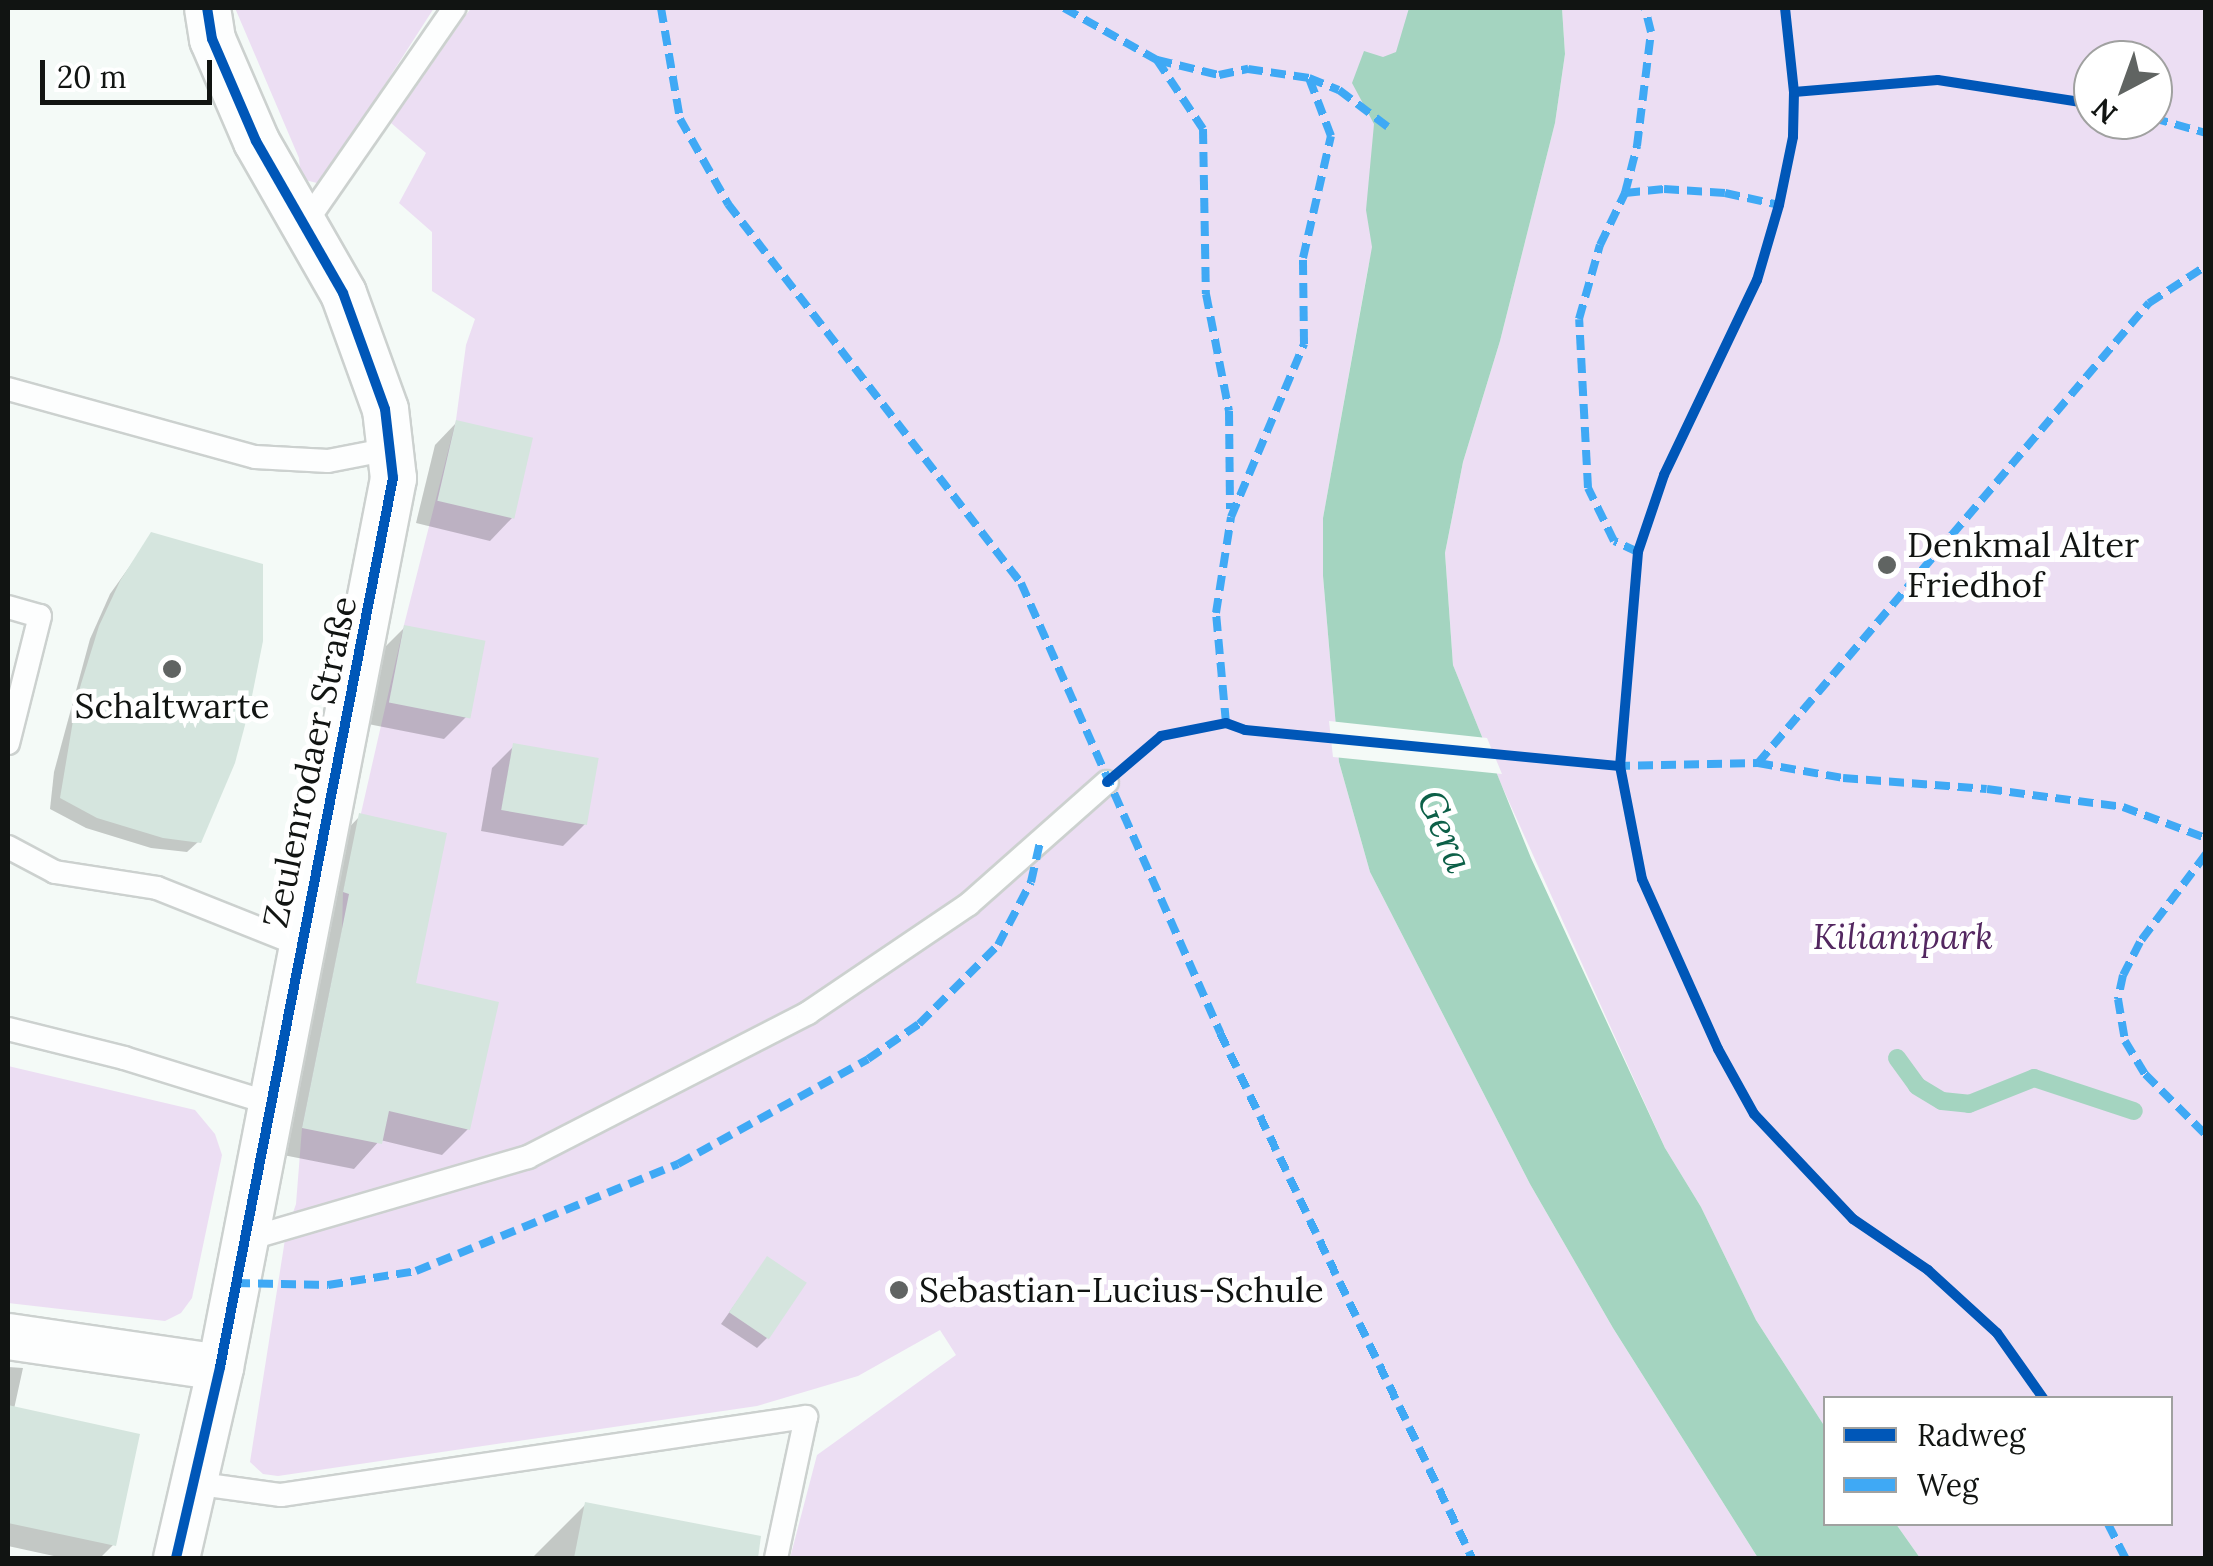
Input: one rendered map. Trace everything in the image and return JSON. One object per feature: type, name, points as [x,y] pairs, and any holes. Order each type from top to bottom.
[{"type":"street","name":"Zeulenrodaer Straße","points":[[176,1558],[220,1366],[300,945],[369,622],[394,478],[386,409],[344,293],[256,140],[212,39],[207,8]]},
{"type":"street","points":[[8,1336],[220,1366]]},
{"type":"lane","points":[[304,225],[454,8]]},
{"type":"lane","points":[[8,388],[255,457],[328,461],[390,449]]},
{"type":"lane","points":[[8,606],[40,616],[8,743]]},
{"type":"lane","points":[[244,1240],[528,1157],[808,1013],[970,904],[1107,782]]},
{"type":"lane","points":[[8,847],[55,872],[157,888],[300,945]]},
{"type":"lane","points":[[8,1029],[124,1058],[269,1104]]},
{"type":"lane","points":[[194,1483],[281,1495],[806,1417],[776,1558]]},
{"type":"green space","points":[[235,8],[434,8],[321,184],[301,179],[299,158]]},
{"type":"green space","points":[[471,8],[1409,8],[1404,35],[1420,48],[1368,268],[1323,518],[1323,576],[1339,762],[1370,872],[1530,1184],[1613,1328],[1758,1558],[790,1558],[817,1455],[956,1355],[940,1330],[858,1376],[757,1406],[278,1476],[263,1474],[250,1462],[286,1233],[296,1204],[302,1128],[342,930],[343,892],[456,420],[466,345],[475,319],[432,291],[432,232],[399,203],[426,153],[391,123]]},
{"type":"green space","name":"Kilianipark","points":[[1562,8],[2205,8],[2205,1558],[1920,1558],[1897,1526],[2173,1526],[2173,1396],[1823,1396],[1823,1424],[1756,1320],[1701,1207],[1665,1148],[1501,784],[1453,665],[1445,553],[1463,462],[1500,341],[1555,123],[1565,54]]},
{"type":"green space","points":[[8,1066],[195,1110],[215,1134],[222,1155],[192,1298],[181,1313],[165,1321],[8,1303]]},
{"type":"water","name":"Gera","points":[[1409,8],[1562,8],[1565,54],[1555,123],[1500,341],[1463,462],[1445,553],[1453,665],[1531,858],[1665,1148],[1701,1207],[1756,1320],[1823,1424],[1823,1526],[1897,1526],[1920,1558],[1758,1558],[1613,1328],[1530,1184],[1370,872],[1339,762],[1323,576],[1323,518],[1372,247],[1366,210],[1374,124],[1352,83],[1364,51],[1383,57],[1396,52]]},
{"type":"pier","points":[[1329,721],[1487,738],[1502,774],[1333,757]]},
{"type":"building","points":[[456,420],[533,438],[514,519],[437,501]]},
{"type":"building","name":"Schaltwarte","points":[[151,532],[263,564],[263,641],[250,706],[235,763],[201,843],[163,838],[97,818],[60,798],[77,697],[99,626],[120,581]]},
{"type":"building","points":[[404,625],[485,641],[470,718],[389,703]]},
{"type":"building","points":[[513,743],[599,758],[587,825],[501,810]]},
{"type":"building","points":[[359,813],[447,833],[416,983],[499,1002],[470,1130],[389,1111],[382,1144],[302,1128],[349,894],[343,892]]},
{"type":"building","points":[[767,1256],[807,1283],[769,1339],[729,1312]]},
{"type":"building","points":[[8,1405],[140,1434],[116,1546],[8,1523]]},
{"type":"building","points":[[585,1502],[761,1536],[758,1558],[574,1558]]},
{"type":"waterway","points":[[1897,1058],[1917,1086],[1942,1101],[1969,1104],[2034,1078],[2134,1111]]},
{"type":"marked path","points":[[661,8],[680,119],[728,204],[1021,583],[1220,1033],[1472,1558]]},
{"type":"marked path","points":[[1064,8],[1157,60],[1219,75],[1248,69],[1309,78],[1339,90],[1388,127]]},
{"type":"marked path","points":[[1638,552],[1614,541],[1588,488],[1579,319],[1600,245],[1625,193],[1637,146],[1651,32],[1645,8]]},
{"type":"marked path","points":[[1157,60],[1203,129],[1206,294],[1229,411],[1230,509]]},
{"type":"marked path","points":[[1226,723],[1216,613],[1231,517],[1304,344],[1303,258],[1331,136],[1309,78]]},
{"type":"marked path","points":[[2173,124],[2206,133]]},
{"type":"marked path","points":[[1625,193],[1664,189],[1725,193],[1779,205]]},
{"type":"marked path","points":[[1758,763],[2149,303],[2206,266]]},
{"type":"marked path","points":[[1615,766],[1758,763],[1843,778],[1987,789],[2123,807],[2206,838]]},
{"type":"marked path","points":[[235,1283],[328,1285],[416,1271],[678,1164],[868,1059],[919,1024],[998,945],[1031,882],[1040,842]]},
{"type":"marked path","points":[[2206,854],[2140,942],[2123,975],[2118,999],[2125,1041],[2145,1074],[2206,1135]]},
{"type":"marked path","points":[[2109,1526],[2125,1558]]},
{"type":"cycle path","points":[[176,1558],[220,1367],[393,478],[385,409],[343,293],[256,141],[212,39],[207,8]]},
{"type":"cycle path","points":[[1785,8],[1794,92],[1793,137],[1779,205],[1757,280],[1664,475],[1638,552],[1620,766],[1642,879],[1718,1049],[1754,1114],[1853,1219],[1928,1270],[1997,1333],[2042,1396]]},
{"type":"cycle path","points":[[1794,92],[1938,80],[2073,101]]},
{"type":"cycle path","points":[[1107,782],[1161,736],[1226,723],[1245,730],[1620,766]]},
{"type":"place","name":"Denkmal Alter Friedhof","points":[[1887,565]]},
{"type":"place","name":"Schaltwarte","points":[[172,669]]},
{"type":"place","name":"Sebastian-Lucius-Schule","points":[[899,1290]]}]
